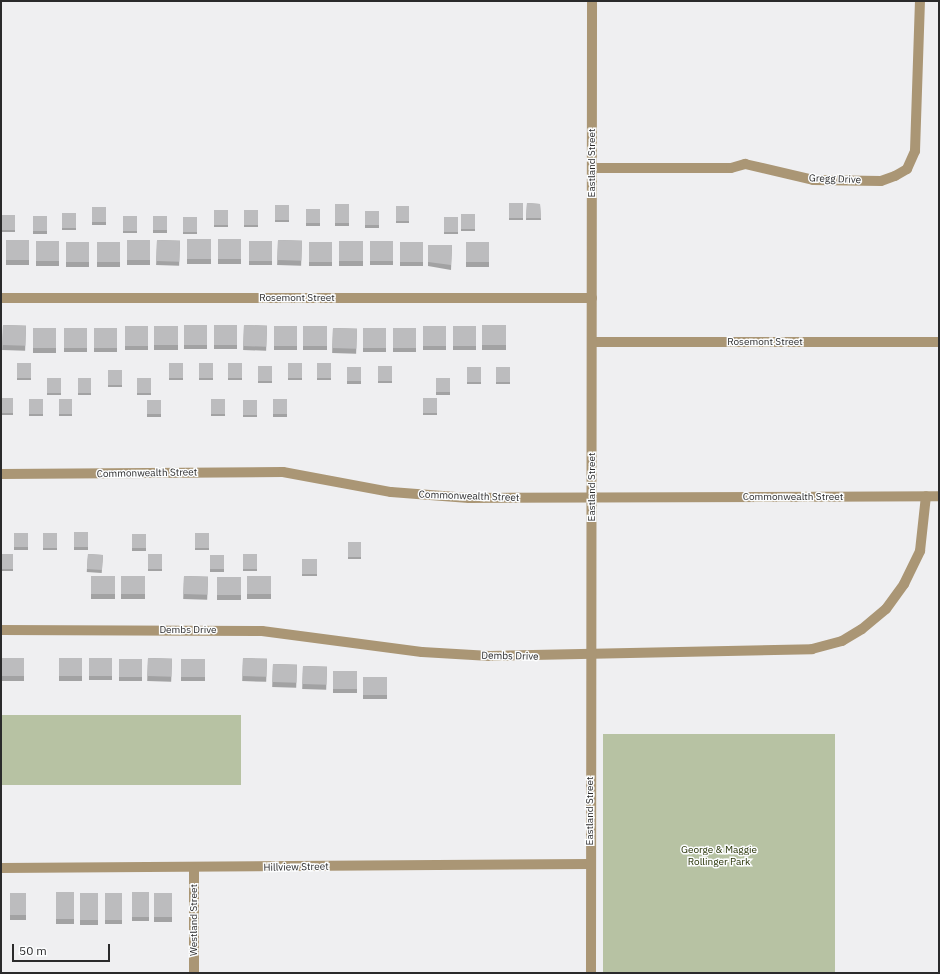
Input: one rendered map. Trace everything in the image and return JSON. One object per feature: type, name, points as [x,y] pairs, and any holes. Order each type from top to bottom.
[{"type":"street","name":"Eastland Street","points":[[591,973],[592,1]]},
{"type":"street","name":"Gregg Drive","points":[[592,168],[731,168],[745,164],[813,180],[881,181],[895,176],[907,168],[915,151],[920,1]]},
{"type":"street","name":"Rosemont Street","points":[[1,298],[592,298]]},
{"type":"street","name":"Rosemont Street","points":[[592,342],[939,342]]},
{"type":"street","name":"Commonwealth Street","points":[[1,474],[283,472],[426,496],[592,498],[939,496]]},
{"type":"street","name":"Dembs Drive","points":[[1,630],[262,631],[422,652],[592,656],[795,651],[842,641],[886,609],[904,584],[920,551],[926,496]]},
{"type":"street","name":"Hillview Street","points":[[1,868],[194,868],[590,864]]},
{"type":"street","name":"Westland Street","points":[[194,868],[194,973]]},
{"type":"green space","points":[[1,715],[241,715],[241,785],[1,785]]},
{"type":"green space","name":"George & Maggie Rollinger Park","points":[[603,734],[835,734],[835,973],[603,973]]},
{"type":"building","points":[[509,203],[523,203],[523,218],[509,218]]},
{"type":"building","points":[[527,203],[540,204],[541,218],[526,218]]},
{"type":"building","points":[[335,204],[349,204],[349,223],[335,223]]},
{"type":"building","points":[[275,205],[289,205],[289,220],[275,220]]},
{"type":"building","points":[[396,206],[409,206],[409,221],[396,221]]},
{"type":"building","points":[[92,207],[106,207],[106,222],[92,222]]},
{"type":"building","points":[[306,209],[320,209],[320,223],[306,223]]},
{"type":"building","points":[[214,210],[228,210],[228,225],[214,225]]},
{"type":"building","points":[[244,210],[258,210],[258,225],[244,225]]},
{"type":"building","points":[[365,211],[379,211],[379,225],[365,225]]},
{"type":"building","points":[[62,213],[76,213],[76,228],[62,228]]},
{"type":"building","points":[[461,214],[475,214],[475,229],[461,229]]},
{"type":"building","points":[[1,215],[15,215],[15,230],[1,230]]},
{"type":"building","points":[[33,216],[47,216],[47,231],[33,231]]},
{"type":"building","points":[[123,216],[137,216],[137,231],[123,231]]},
{"type":"building","points":[[153,216],[167,216],[167,230],[153,230]]},
{"type":"building","points":[[183,217],[197,217],[197,232],[183,232]]},
{"type":"building","points":[[444,217],[458,217],[458,232],[444,232]]},
{"type":"building","points":[[187,239],[211,239],[211,259],[187,259]]},
{"type":"building","points":[[218,239],[241,239],[241,259],[218,259]]},
{"type":"building","points":[[6,240],[29,240],[29,260],[6,260]]},
{"type":"building","points":[[127,240],[150,240],[150,260],[127,260]]},
{"type":"building","points":[[157,240],[180,241],[179,262],[156,261]]},
{"type":"building","points":[[278,240],[302,241],[301,261],[277,260]]},
{"type":"building","points":[[36,241],[59,241],[59,261],[36,261]]},
{"type":"building","points":[[249,241],[272,241],[272,261],[249,261]]},
{"type":"building","points":[[339,241],[363,241],[363,261],[339,261]]},
{"type":"building","points":[[370,241],[393,241],[393,261],[370,261]]},
{"type":"building","points":[[66,242],[89,242],[89,262],[66,262]]},
{"type":"building","points":[[97,242],[120,242],[120,262],[97,262]]},
{"type":"building","points":[[309,242],[332,242],[332,262],[309,262]]},
{"type":"building","points":[[400,242],[423,242],[423,262],[400,262]]},
{"type":"building","points":[[466,242],[489,242],[489,262],[466,262]]},
{"type":"building","points":[[428,245],[452,245],[451,265],[428,262]]},
{"type":"building","points":[[3,325],[26,326],[25,346],[2,345]]},
{"type":"building","points":[[184,325],[207,325],[207,345],[184,345]]},
{"type":"building","points":[[214,325],[237,325],[237,345],[214,345]]},
{"type":"building","points":[[244,325],[267,326],[266,347],[243,346]]},
{"type":"building","points":[[482,325],[506,325],[506,345],[482,345]]},
{"type":"building","points":[[125,326],[148,326],[148,346],[125,346]]},
{"type":"building","points":[[154,326],[178,326],[178,345],[154,345]]},
{"type":"building","points":[[274,326],[297,326],[297,346],[274,346]]},
{"type":"building","points":[[303,326],[327,326],[327,346],[303,346]]},
{"type":"building","points":[[423,326],[446,326],[446,346],[423,346]]},
{"type":"building","points":[[453,326],[476,326],[476,346],[453,346]]},
{"type":"building","points":[[33,328],[56,328],[56,348],[33,348]]},
{"type":"building","points":[[64,328],[87,328],[87,348],[64,348]]},
{"type":"building","points":[[94,328],[117,328],[117,348],[94,348]]},
{"type":"building","points":[[333,328],[357,329],[356,349],[332,348]]},
{"type":"building","points":[[363,328],[386,328],[386,348],[363,348]]},
{"type":"building","points":[[393,328],[416,328],[416,348],[393,348]]},
{"type":"building","points":[[17,363],[31,363],[31,378],[17,378]]},
{"type":"building","points":[[169,363],[183,363],[183,378],[169,378]]},
{"type":"building","points":[[199,363],[213,363],[213,378],[199,378]]},
{"type":"building","points":[[228,363],[242,363],[242,378],[228,378]]},
{"type":"building","points":[[288,363],[302,363],[302,378],[288,378]]},
{"type":"building","points":[[317,363],[331,363],[331,378],[317,378]]},
{"type":"building","points":[[258,366],[272,366],[272,381],[258,381]]},
{"type":"building","points":[[378,366],[392,366],[392,381],[378,381]]},
{"type":"building","points":[[347,367],[361,367],[361,381],[347,381]]},
{"type":"building","points":[[467,367],[481,367],[481,382],[467,382]]},
{"type":"building","points":[[496,367],[510,367],[510,382],[496,382]]},
{"type":"building","points":[[108,370],[122,370],[122,385],[108,385]]},
{"type":"building","points":[[47,378],[61,378],[61,393],[47,393]]},
{"type":"building","points":[[78,378],[91,378],[91,393],[78,393]]},
{"type":"building","points":[[137,378],[151,378],[151,393],[137,393]]},
{"type":"building","points":[[436,378],[450,378],[450,392],[436,392]]},
{"type":"building","points":[[1,398],[13,398],[13,413],[1,413]]},
{"type":"building","points":[[423,398],[437,398],[437,413],[423,413]]},
{"type":"building","points":[[29,399],[43,399],[43,414],[29,414]]},
{"type":"building","points":[[59,399],[72,399],[72,414],[59,414]]},
{"type":"building","points":[[211,399],[225,399],[225,414],[211,414]]},
{"type":"building","points":[[273,399],[287,399],[287,414],[273,414]]},
{"type":"building","points":[[147,400],[161,400],[161,414],[147,414]]},
{"type":"building","points":[[243,400],[257,400],[257,415],[243,415]]},
{"type":"building","points":[[74,532],[88,532],[88,547],[74,547]]},
{"type":"building","points":[[14,533],[28,533],[28,547],[14,547]]},
{"type":"building","points":[[43,533],[57,533],[57,548],[43,548]]},
{"type":"building","points":[[195,533],[209,533],[209,548],[195,548]]},
{"type":"building","points":[[132,534],[146,534],[146,548],[132,548]]},
{"type":"building","points":[[348,542],[361,542],[361,557],[348,557]]},
{"type":"building","points":[[1,554],[13,554],[13,569],[1,569]]},
{"type":"building","points":[[88,554],[103,555],[102,570],[87,569]]},
{"type":"building","points":[[148,554],[162,554],[162,569],[148,569]]},
{"type":"building","points":[[243,554],[257,554],[257,569],[243,569]]},
{"type":"building","points":[[210,555],[224,555],[224,569],[210,569]]},
{"type":"building","points":[[302,559],[317,559],[317,574],[302,574]]},
{"type":"building","points":[[91,576],[115,576],[115,594],[91,594]]},
{"type":"building","points":[[121,576],[145,576],[145,594],[121,594]]},
{"type":"building","points":[[184,576],[208,577],[207,595],[183,594]]},
{"type":"building","points":[[247,576],[271,576],[271,594],[247,594]]},
{"type":"building","points":[[217,577],[241,577],[241,595],[217,595]]},
{"type":"building","points":[[1,658],[24,658],[24,676],[1,676]]},
{"type":"building","points":[[59,658],[82,658],[82,676],[59,676]]},
{"type":"building","points":[[89,658],[112,658],[112,676],[89,676]]},
{"type":"building","points":[[148,658],[172,659],[171,677],[147,676]]},
{"type":"building","points":[[243,658],[267,659],[266,677],[242,676]]},
{"type":"building","points":[[119,659],[142,659],[142,677],[119,677]]},
{"type":"building","points":[[181,659],[205,659],[205,677],[181,677]]},
{"type":"building","points":[[273,664],[297,665],[296,683],[272,682]]},
{"type":"building","points":[[303,666],[327,667],[326,685],[302,684]]},
{"type":"building","points":[[333,671],[357,671],[357,689],[333,689]]},
{"type":"building","points":[[363,677],[387,677],[387,695],[363,695]]},
{"type":"building","points":[[56,892],[74,892],[74,919],[56,919]]},
{"type":"building","points":[[132,892],[149,892],[149,917],[132,917]]},
{"type":"building","points":[[10,893],[26,893],[26,915],[10,915]]},
{"type":"building","points":[[80,893],[98,893],[98,920],[80,920]]},
{"type":"building","points":[[105,893],[122,893],[122,920],[105,920]]},
{"type":"building","points":[[154,893],[172,893],[172,917],[154,917]]}]
